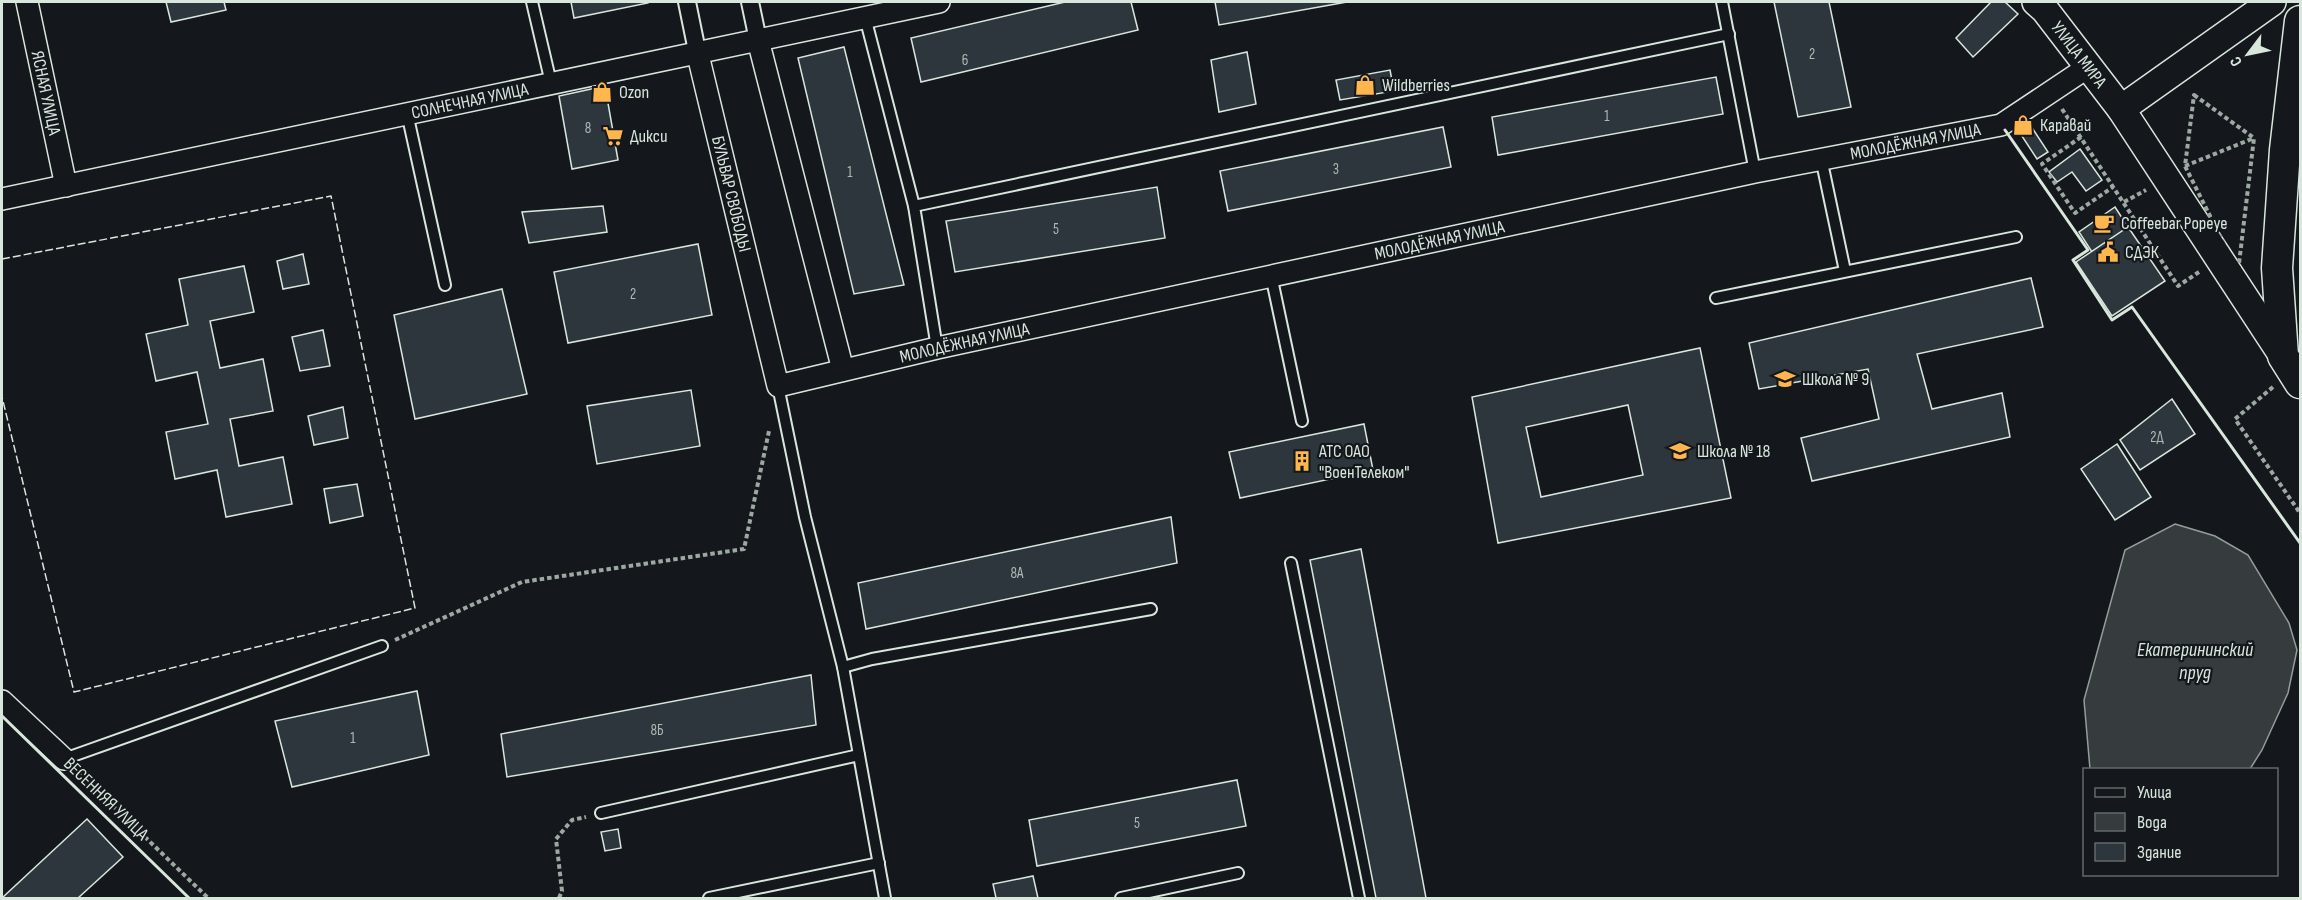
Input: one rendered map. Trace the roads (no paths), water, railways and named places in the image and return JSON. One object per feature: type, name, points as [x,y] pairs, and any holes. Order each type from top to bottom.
[{"type":"main road","points":[[2288,384],[2283,356],[2277,268],[2285,150],[2301,21]]},
{"type":"street","name":"ЯСНАЯ УЛИЦА","points":[[27,2],[66,186]]},
{"type":"street","name":"БУЛЬВАР СВОБОДЫ","points":[[687,2],[778,386]]},
{"type":"street","points":[[750,2],[843,370]]},
{"type":"street","name":"СОЛНЕЧНАЯ УЛИЦА","points":[[2,199],[697,51],[939,2]]},
{"type":"street","name":"УЛИЦА МИРА","points":[[2036,2],[2045,10],[2121,109],[2283,356]]},
{"type":"street","points":[[2121,109],[2272,2]]},
{"type":"street","name":"МОЛОДЁЖНАЯ УЛИЦА","points":[[778,386],[938,348],[1271,275],[1821,158],[2001,124],[2088,67]]},
{"type":"street","name":"ВЕСЕННЯЯ УЛИЦА","points":[[2,701],[64,759]]},
{"type":"lane","points":[[532,2],[551,83]]},
{"type":"lane","points":[[1722,2],[1755,172]]},
{"type":"lane","points":[[865,17],[914,206],[938,348]]},
{"type":"lane","points":[[914,206],[1729,34]]},
{"type":"lane","points":[[406,113],[445,285]]},
{"type":"lane","points":[[1821,158],[1845,271]]},
{"type":"lane","points":[[1716,297],[2016,237]]},
{"type":"lane","points":[[1271,275],[1302,421]]},
{"type":"lane","points":[[778,386],[805,518],[843,667],[885,898]]},
{"type":"lane","points":[[1290,563],[1359,898]]},
{"type":"lane","points":[[843,667],[872,659],[1151,609]]},
{"type":"lane","points":[[64,759],[382,646]]},
{"type":"lane","points":[[601,813],[859,755]]},
{"type":"lane","points":[[709,898],[879,863]]},
{"type":"lane","points":[[1121,898],[1238,873]]},
{"type":"water","name":"Екатерининский пруд","points":[[2175,524],[2215,536],[2248,555],[2289,623],[2297,650],[2288,693],[2262,750],[2251,768],[2090,768],[2084,700],[2125,550]]},
{"type":"place","name":"Wildberries","points":[[1365,85]]},
{"type":"place","name":"Ozon","points":[[602,92]]},
{"type":"place","name":"Каравай","points":[[2023,125]]},
{"type":"place","name":"Дикси","points":[[613,136]]},
{"type":"place","name":"Coffeebar Popeye","points":[[2104,223]]},
{"type":"place","name":"СДЭК","points":[[2108,252]]},
{"type":"place","name":"Школа № 9","points":[[1785,379]]},
{"type":"place","name":"Школа № 18","points":[[1680,451]]},
{"type":"place","name":"АТС ОАО \"ВоенТелеком\"","points":[[1302,461]]}]
